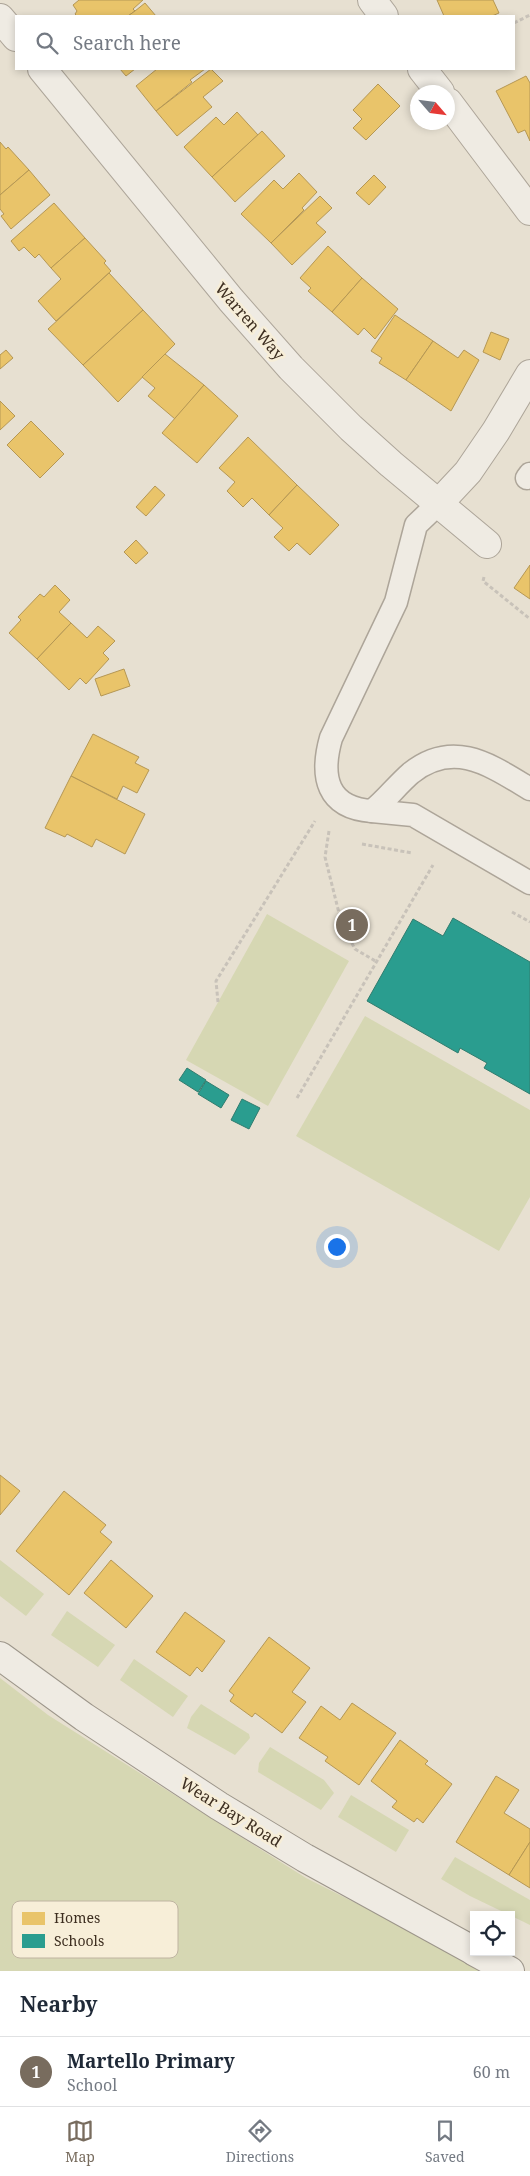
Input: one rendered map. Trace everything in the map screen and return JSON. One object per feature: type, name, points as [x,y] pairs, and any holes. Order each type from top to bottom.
[{"type":"street","points":[[372,0],[383,15]]},
{"type":"street","points":[[0,18],[15,36]]},
{"type":"street","name":"Warren Way","points":[[43,70],[231,300],[290,368],[391,464],[487,544]]},
{"type":"street","points":[[423,70],[435,85]]},
{"type":"street","points":[[455,111],[530,212]]},
{"type":"street","points":[[440,503],[468,472],[530,374]]},
{"type":"street","name":"Wear Bay Road","points":[[0,1656],[84,1717],[219,1806],[305,1858],[470,1950]]},
{"type":"street","name":"Wear Bay Road","points":[[482,1956],[510,1971]]},
{"type":"lane","points":[[440,503],[416,526],[396,602],[331,738],[325,758],[326,776],[331,789],[340,802],[355,810],[413,815],[530,883]]},
{"type":"lane","points":[[372,811],[386,800],[409,775],[426,762],[448,757],[468,757],[493,766],[530,789]]},
{"type":"path","points":[[515,23],[530,16]]},
{"type":"path","points":[[484,575],[483,581],[530,619]]},
{"type":"path","points":[[218,1002],[216,981],[316,819],[329,830],[337,833]]},
{"type":"path","points":[[329,830],[325,857],[342,925],[355,949],[377,962]]},
{"type":"path","points":[[360,843],[376,848],[411,852],[418,856]]},
{"type":"path","points":[[426,861],[441,870]]},
{"type":"path","points":[[297,1098],[433,865]]},
{"type":"path","points":[[506,908],[530,922]]},
{"type":"green space","points":[[267,914],[349,961],[268,1106],[186,1060]]},
{"type":"green space","points":[[365,1016],[530,1110],[530,1197],[499,1251],[296,1136]]},
{"type":"green space","points":[[0,1560],[44,1594],[26,1616],[0,1596]]},
{"type":"green space","points":[[67,1611],[115,1645],[98,1667],[51,1635]]},
{"type":"green space","points":[[134,1659],[188,1696],[173,1717],[120,1680]]},
{"type":"green space","points":[[0,1678],[48,1715],[306,1878],[491,1971],[0,1971]]},
{"type":"green space","points":[[201,1704],[249,1734],[250,1738],[235,1755],[187,1728],[191,1717]]},
{"type":"green space","points":[[270,1747],[324,1780],[334,1793],[321,1810],[258,1772],[259,1763]]},
{"type":"green space","points":[[351,1795],[409,1830],[396,1852],[338,1817]]},
{"type":"green space","points":[[455,1857],[530,1900],[530,1925],[515,1918],[515,1911],[501,1911],[441,1879]]},
{"type":"building: Homes","points":[[79,0],[143,0],[129,15],[76,15],[77,11],[73,5]]},
{"type":"building: Homes","points":[[437,0],[493,0],[499,13],[494,15],[444,15]]},
{"type":"building: Homes","points":[[145,3],[155,15],[129,15]]},
{"type":"building: Homes","points":[[121,70],[134,70],[126,76]]},
{"type":"building: Homes","points":[[156,70],[204,70],[190,80],[192,82],[156,111],[136,86]]},
{"type":"building: Homes","points":[[210,70],[223,81],[203,97],[212,107],[177,136],[156,111]]},
{"type":"building: Homes","points":[[526,76],[530,83],[530,141],[525,130],[518,133],[496,91]]},
{"type":"building: Homes","points":[[378,84],[400,106],[366,140],[353,128],[362,119],[353,110]]},
{"type":"building: Homes","points":[[237,112],[258,135],[212,177],[184,147],[216,117],[224,125]]},
{"type":"building: Homes","points":[[262,131],[285,156],[235,202],[212,177]]},
{"type":"building: Homes","points":[[0,142],[6,149],[8,147],[29,170],[0,195]]},
{"type":"building: Homes","points":[[29,170],[50,195],[11,229],[1,216],[4,214],[0,209],[0,195]]},
{"type":"building: Homes","points":[[299,173],[317,192],[302,208],[304,210],[271,243],[241,214],[274,180],[283,189]]},
{"type":"building: Homes","points":[[374,175],[386,187],[369,205],[356,193]]},
{"type":"building: Homes","points":[[320,196],[332,208],[316,223],[326,232],[292,265],[271,243]]},
{"type":"building: Homes","points":[[54,203],[85,238],[51,268],[39,254],[35,258],[24,247],[19,251],[11,241]]},
{"type":"building: Homes","points":[[85,238],[106,261],[104,263],[111,271],[56,321],[38,301],[61,279],[51,268]]},
{"type":"building: Homes","points":[[328,246],[362,278],[332,312],[308,291],[311,288],[300,278]]},
{"type":"building: Homes","points":[[109,273],[143,310],[83,365],[48,329]]},
{"type":"building: Homes","points":[[362,278],[398,309],[375,339],[364,328],[358,335],[332,312]]},
{"type":"building: Homes","points":[[143,310],[175,344],[118,402],[83,365]]},
{"type":"building: Homes","points":[[395,315],[433,341],[406,380],[379,363],[382,358],[371,351]]},
{"type":"building: Homes","points":[[491,332],[509,339],[500,360],[483,352]]},
{"type":"building: Homes","points":[[433,341],[458,358],[464,350],[479,360],[451,411],[406,380]]},
{"type":"building: Homes","points":[[6,350],[13,358],[0,369],[0,355]]},
{"type":"building: Homes","points":[[165,354],[204,385],[175,419],[148,396],[155,388],[142,377]]},
{"type":"building: Homes","points":[[204,385],[238,416],[197,463],[162,433]]},
{"type":"building: Homes","points":[[0,401],[15,416],[0,430]]},
{"type":"building: Homes","points":[[31,421],[64,454],[40,478],[7,445]]},
{"type":"building: Homes","points":[[248,437],[297,485],[269,515],[252,498],[243,507],[227,491],[235,482],[219,468]]},
{"type":"building: Homes","points":[[297,485],[339,525],[310,555],[297,543],[289,551],[274,537],[283,528],[269,515]]},
{"type":"building: Homes","points":[[155,486],[165,495],[146,516],[136,507]]},
{"type":"building: Homes","points":[[136,540],[148,553],[136,564],[124,552]]},
{"type":"building: Homes","points":[[530,565],[530,599],[514,588]]},
{"type":"building: Homes","points":[[55,585],[70,600],[59,612],[71,623],[37,659],[9,633],[21,620],[18,617],[40,594],[44,597]]},
{"type":"building: Homes","points":[[71,623],[87,638],[98,626],[115,641],[103,653],[109,659],[86,684],[80,678],[69,690],[37,659]]},
{"type":"building: Homes","points":[[124,669],[130,686],[101,696],[95,679]]},
{"type":"building: Homes","points":[[93,734],[139,757],[135,763],[149,770],[137,793],[123,786],[117,799],[71,776]]},
{"type":"building: Homes","points":[[71,776],[145,814],[125,854],[96,839],[92,847],[67,834],[65,837],[45,828]]},
{"type":"building: Homes","points":[[0,1475],[20,1491],[0,1515]]},
{"type":"building: Homes","points":[[64,1491],[106,1525],[100,1532],[112,1542],[69,1595],[16,1551]]},
{"type":"building: Homes","points":[[111,1560],[153,1596],[126,1628],[84,1593]]},
{"type":"building: Homes","points":[[185,1612],[225,1641],[202,1672],[197,1667],[190,1676],[156,1652]]},
{"type":"building: Homes","points":[[269,1637],[310,1668],[292,1692],[306,1702],[282,1733],[255,1713],[252,1717],[230,1701],[234,1695],[229,1691]]},
{"type":"building: Homes","points":[[352,1703],[396,1733],[359,1785],[325,1761],[328,1757],[299,1738],[321,1706],[340,1720]]},
{"type":"building: Homes","points":[[400,1740],[428,1761],[425,1764],[452,1784],[423,1823],[417,1818],[414,1822],[392,1807],[397,1801],[371,1781]]},
{"type":"building: Homes","points":[[496,1776],[519,1790],[504,1813],[530,1829],[530,1842],[509,1875],[456,1842]]},
{"type":"building: Homes","points":[[530,1842],[530,1888],[509,1875]]},
{"type":"building: Schools","points":[[453,918],[530,962],[530,1094],[484,1068],[487,1063],[460,1048],[458,1053],[367,1001],[413,919],[443,936]]},
{"type":"building: Schools","points":[[187,1068],[206,1080],[198,1092],[179,1080]]},
{"type":"building: Schools","points":[[206,1081],[229,1095],[221,1108],[198,1094]]},
{"type":"building: Schools","points":[[242,1099],[260,1108],[249,1129],[231,1120]]},
{"type":"place","name":"Martello Primary","points":[[352,925]]}]
